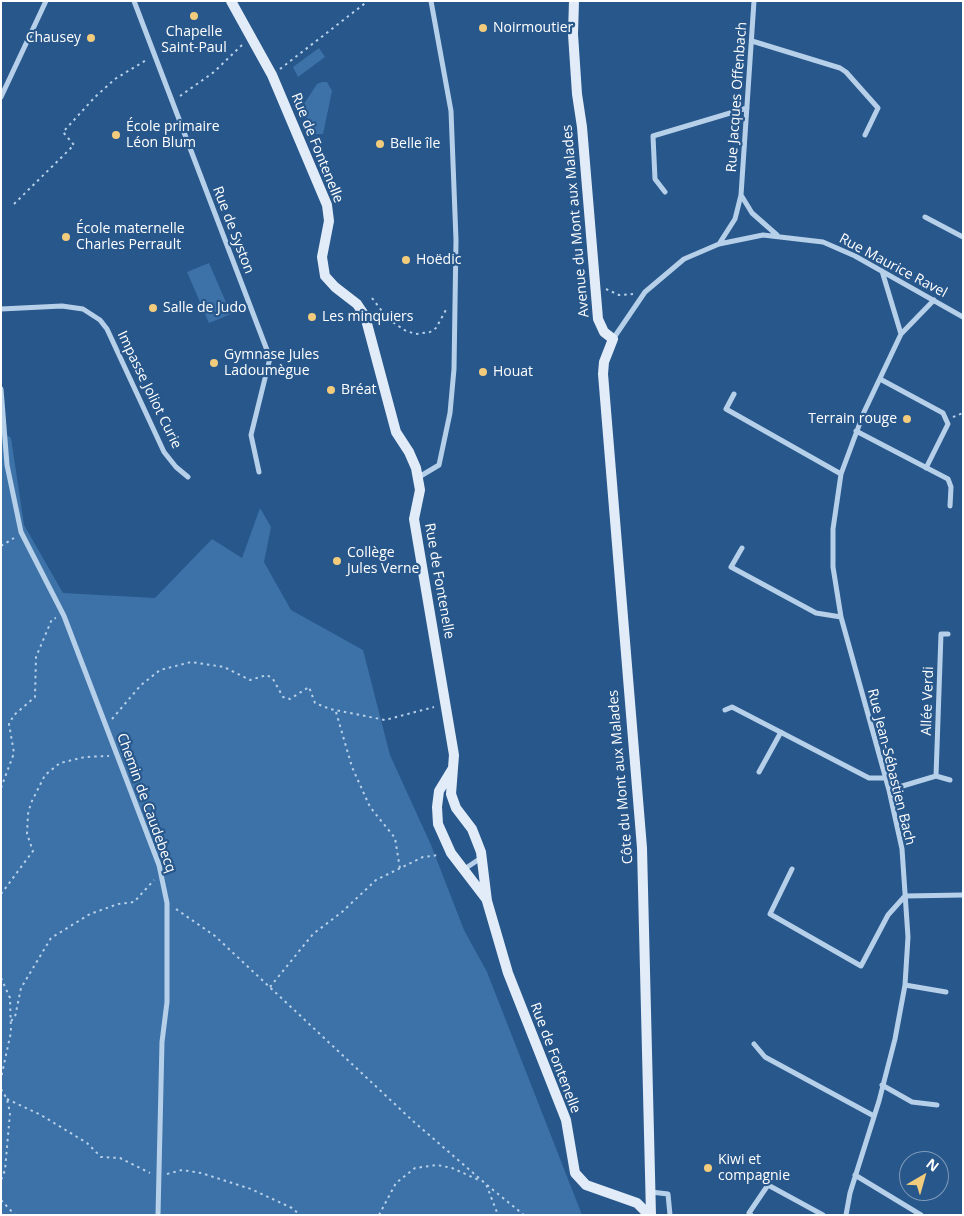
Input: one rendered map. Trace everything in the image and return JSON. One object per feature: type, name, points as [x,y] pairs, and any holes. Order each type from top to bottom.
[{"type":"street","points":[[1,97],[46,1]]},
{"type":"street","name":"Rue de Syston","points":[[134,1],[270,358],[251,435],[259,472]]},
{"type":"street","name":"Rue de Fontenelle","points":[[231,1],[272,74],[329,212],[322,257],[325,276],[335,287],[357,304],[365,316],[396,432],[414,460],[419,477],[420,490],[414,519],[455,764],[451,794],[456,808],[472,829],[482,857],[487,901],[508,973],[566,1120],[574,1173],[586,1185],[637,1203],[650,1215]]},
{"type":"street","points":[[419,477],[439,465],[450,413],[454,369],[456,240],[451,111],[430,1]]},
{"type":"street","name":"Avenue du Mont aux Malades","points":[[574,1],[573,34],[577,94],[582,127],[594,280],[600,326],[613,339]]},
{"type":"street","name":"Rue Jacques Offenbach","points":[[719,244],[735,219],[741,195],[754,1]]},
{"type":"street","points":[[752,41],[840,68],[846,72],[878,108],[865,135]]},
{"type":"street","points":[[664,192],[654,179],[653,136],[747,108]]},
{"type":"street","points":[[741,195],[752,213],[777,236]]},
{"type":"street","points":[[925,217],[963,237]]},
{"type":"street","name":"Rue Maurice Ravel","points":[[613,339],[645,292],[684,259],[719,244],[749,237],[777,236],[823,242],[882,271],[963,317]]},
{"type":"street","points":[[882,271],[901,334]]},
{"type":"street","name":"Rue Jean-Sébastien Bach","points":[[846,1215],[895,1039],[905,985],[908,937],[902,848],[889,790],[884,778],[841,617],[833,567],[833,529],[841,474],[856,431],[901,334],[934,300]]},
{"type":"street","name":"Impasse Joliot Curie","points":[[1,309],[62,306],[83,309],[100,320],[107,329],[164,452],[176,467],[188,476]]},
{"type":"street","name":"Côte du Mont aux Malades","points":[[613,339],[605,357],[603,374],[642,848],[651,1192],[650,1215]]},
{"type":"street","points":[[880,379],[943,413],[948,424],[926,468]]},
{"type":"street","name":"Chemin de Caudebecq","points":[[1,389],[6,465],[21,532],[64,616],[160,872],[167,904],[168,1002],[162,1042],[158,1215]]},
{"type":"street","points":[[734,394],[726,409],[841,474]]},
{"type":"street","points":[[856,431],[948,480],[950,506]]},
{"type":"street","points":[[742,548],[731,567],[816,613],[841,617]]},
{"type":"street","name":"Allée Verdi","points":[[936,776],[941,634],[948,634]]},
{"type":"street","points":[[725,710],[732,707],[869,778],[884,778]]},
{"type":"street","points":[[759,772],[781,732]]},
{"type":"street","name":"Rue de Fontenelle","points":[[455,764],[439,791],[437,807],[438,824],[451,853],[487,901]]},
{"type":"street","points":[[889,790],[936,776],[950,780]]},
{"type":"street","points":[[463,870],[482,857]]},
{"type":"street","points":[[792,869],[770,914],[861,966],[888,915],[905,896],[963,895]]},
{"type":"street","points":[[905,985],[946,992]]},
{"type":"street","points":[[754,1044],[764,1057],[874,1116]]},
{"type":"street","points":[[882,1085],[912,1102],[937,1105]]},
{"type":"street","points":[[856,1175],[921,1215]]},
{"type":"street","points":[[751,1215],[749,1213],[768,1184],[823,1215]]},
{"type":"street","points":[[651,1192],[668,1194],[670,1215]]},
{"type":"path","points":[[272,74],[368,1]]},
{"type":"path","points":[[172,102],[214,72],[243,44],[253,39]]},
{"type":"path","points":[[14,204],[74,145],[63,132],[95,97],[115,79],[154,55]]},
{"type":"path","points":[[594,280],[608,290],[619,294],[645,292]]},
{"type":"path","points":[[372,298],[388,319],[406,331],[416,334],[430,332],[436,328],[450,304],[455,302]]},
{"type":"path","points":[[1,546],[21,532]]},
{"type":"path","points":[[1,788],[14,753],[9,724],[14,715],[35,697],[36,657],[52,619],[64,616]]},
{"type":"path","points":[[108,724],[141,685],[160,670],[191,662],[224,667],[250,680],[267,675],[273,679],[283,697],[290,699],[309,687],[315,703],[336,710],[385,720],[446,704]]},
{"type":"path","points":[[336,710],[352,767],[366,799],[370,807],[395,838],[400,869]]},
{"type":"path","points":[[1,894],[33,851],[27,834],[28,814],[31,803],[45,775],[60,763],[85,757],[117,754]]},
{"type":"path","points":[[270,987],[313,934],[342,912],[376,880],[423,857],[451,853]]},
{"type":"path","points":[[10,1021],[15,1017],[21,988],[51,938],[98,911],[118,904],[134,902],[143,895],[160,872]]},
{"type":"path","points":[[167,904],[215,936],[414,1122],[524,1215]]},
{"type":"path","points":[[1,978],[10,998],[7,1055],[2,1066],[1,1078]]},
{"type":"path","points":[[1,1089],[7,1099],[10,1113],[4,1170],[1,1180]]},
{"type":"path","points":[[7,1099],[41,1115],[87,1143],[101,1157],[120,1158],[160,1178],[182,1170],[201,1173],[251,1189],[292,1208],[300,1215]]},
{"type":"path","points":[[379,1215],[396,1182],[415,1168],[437,1165],[471,1174],[486,1184],[498,1215]]},
{"type":"path","points":[[1,1200],[15,1215]]},
{"type":"shaded area","points":[[319,48],[325,57],[298,77],[293,67]]},
{"type":"shaded area","points":[[327,82],[332,91],[323,134],[314,134],[302,107],[317,84]]},
{"type":"shaded area","points":[[209,263],[231,314],[209,323],[187,272]]},
{"type":"shaded area","points":[[1,431],[11,438],[24,525],[63,593],[155,598],[212,539],[242,558],[260,508],[271,527],[264,562],[291,610],[363,650],[390,755],[431,845],[464,930],[487,972],[582,1215],[1,1215]]},
{"type":"place","name":"Chapelle Saint-Paul","points":[[194,16]]},
{"type":"place","name":"Noirmoutier","points":[[483,28]]},
{"type":"place","name":"Chausey","points":[[91,38]]},
{"type":"place","name":"École primaire Léon Blum","points":[[116,135]]},
{"type":"place","name":"Belle île","points":[[380,144]]},
{"type":"place","name":"École maternelle Charles Perrault","points":[[66,237]]},
{"type":"place","name":"Hoëdic","points":[[406,260]]},
{"type":"place","name":"Salle de Judo","points":[[153,308]]},
{"type":"place","name":"Les minquiers","points":[[312,317]]},
{"type":"place","name":"Gymnase Jules Ladoumègue","points":[[214,363]]},
{"type":"place","name":"Houat","points":[[483,372]]},
{"type":"place","name":"Bréat","points":[[331,390]]},
{"type":"place","name":"Terrain rouge","points":[[907,419]]},
{"type":"place","name":"Collège Jules Verne","points":[[337,561]]},
{"type":"place","name":"Kiwi et compagnie","points":[[708,1168]]}]
